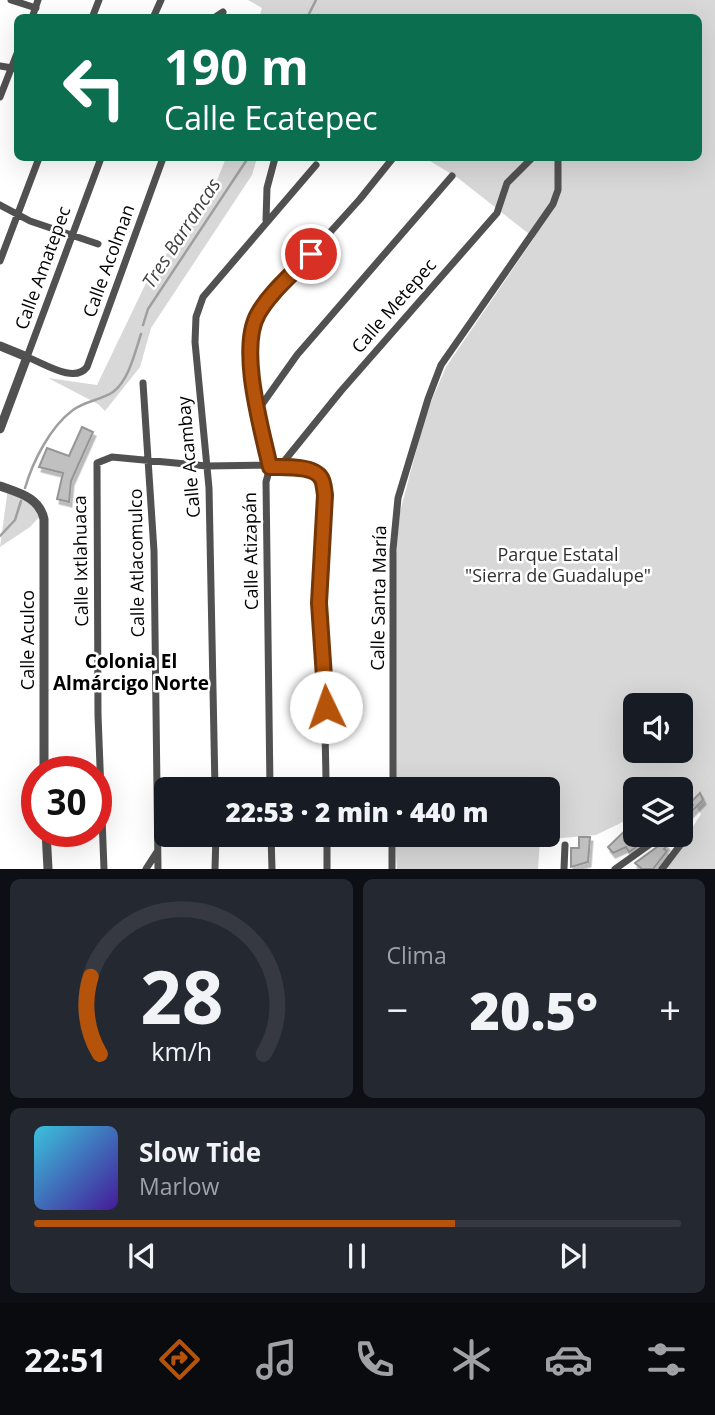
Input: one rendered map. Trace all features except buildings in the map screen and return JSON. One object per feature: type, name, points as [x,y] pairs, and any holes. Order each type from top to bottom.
[{"type":"street","points":[[11,0],[37,4]]},
{"type":"street","points":[[0,97],[14,69]]},
{"type":"street","points":[[0,261],[38,161]]},
{"type":"street","name":"Calle Amatepec","points":[[0,429],[100,161]]},
{"type":"street","name":"Calle Acolman","points":[[27,357],[73,375],[82,373],[87,367],[162,161]]},
{"type":"street","points":[[267,220],[267,188],[274,161]]},
{"type":"street","name":"Calle Atizapán","points":[[270,777],[266,482],[270,467],[258,410],[251,340],[257,315],[390,161]]},
{"type":"street","name":"Calle Metepec","points":[[281,466],[341,391],[497,213],[507,183],[528,161]]},
{"type":"street","name":"Calle Santa María","points":[[393,777],[393,550],[398,498],[434,380],[468,325],[553,204],[559,176],[558,161]]},
{"type":"street","name":"Calle Acambay","points":[[215,777],[207,466],[195,342],[197,307],[267,220],[316,165]]},
{"type":"street","points":[[258,410],[297,355],[452,176]]},
{"type":"street","points":[[0,205],[72,236],[98,244]]},
{"type":"street","points":[[0,346],[27,357]]},
{"type":"street","name":"Calle Atlacomulco","points":[[143,383],[154,551],[158,869]]},
{"type":"street","name":"Calle Ixtlahuaca","points":[[104,869],[98,715],[97,463],[106,457],[149,460]]},
{"type":"street","points":[[149,460],[207,466],[281,466],[318,474],[325,495],[319,603],[327,729],[326,777]]},
{"type":"street","name":"Calle Aculco","points":[[0,486],[26,496],[40,508],[44,519],[44,756]]},
{"type":"street","points":[[564,869],[565,845]]},
{"type":"street","points":[[47,847],[48,869]]},
{"type":"street","points":[[215,869],[216,847]]},
{"type":"street","points":[[271,847],[272,869]]},
{"type":"street","points":[[327,847],[327,869]]},
{"type":"street","points":[[392,847],[392,869]]},
{"type":"street","points":[[615,869],[646,847]]},
{"type":"street","points":[[662,869],[679,847]]},
{"type":"street","points":[[146,869],[157,851]]},
{"type":"green space","name":"Parque Estatal \"Sierra de Guadalupe\"","points":[[248,0],[715,0],[715,869],[666,869],[680,847],[693,847],[693,827],[701,814],[693,802],[693,777],[623,777],[623,822],[596,835],[560,838],[560,777],[394,777],[394,577],[400,512],[427,411],[446,367],[534,238],[458,178],[430,161],[702,161],[702,14],[260,14],[262,8]]},
{"type":"green space","points":[[225,161],[256,161],[252,175],[151,328],[140,367],[105,411],[98,404],[48,378],[97,385],[147,281],[213,190]]},
{"type":"green space","points":[[8,488],[44,512],[30,527],[0,547]]},
{"type":"green space","name":"Parque Estatal \"Sierra de Guadalupe\"","points":[[396,847],[540,847],[538,869],[397,869]]},
{"type":"waterway","name":"Tres Barrancas","points":[[309,14],[316,0]]},
{"type":"waterway","name":"Tres Barrancas","points":[[143,325],[148,309],[246,161]]},
{"type":"waterway","name":"Tres Barrancas","points":[[25,488],[43,445],[65,417],[78,407],[108,395],[119,387],[131,365],[141,334]]},
{"type":"waterway","name":"Tres Barrancas","points":[[0,536],[15,520],[21,501]]},
{"type":"district","name":"Colonia El Almárcigo Norte","points":[[131,672]]},
{"type":"route","points":[[311,254],[257,315],[251,340],[258,410],[270,467],[281,466],[316,473],[322,480],[325,495],[319,603],[326,707]]}]
